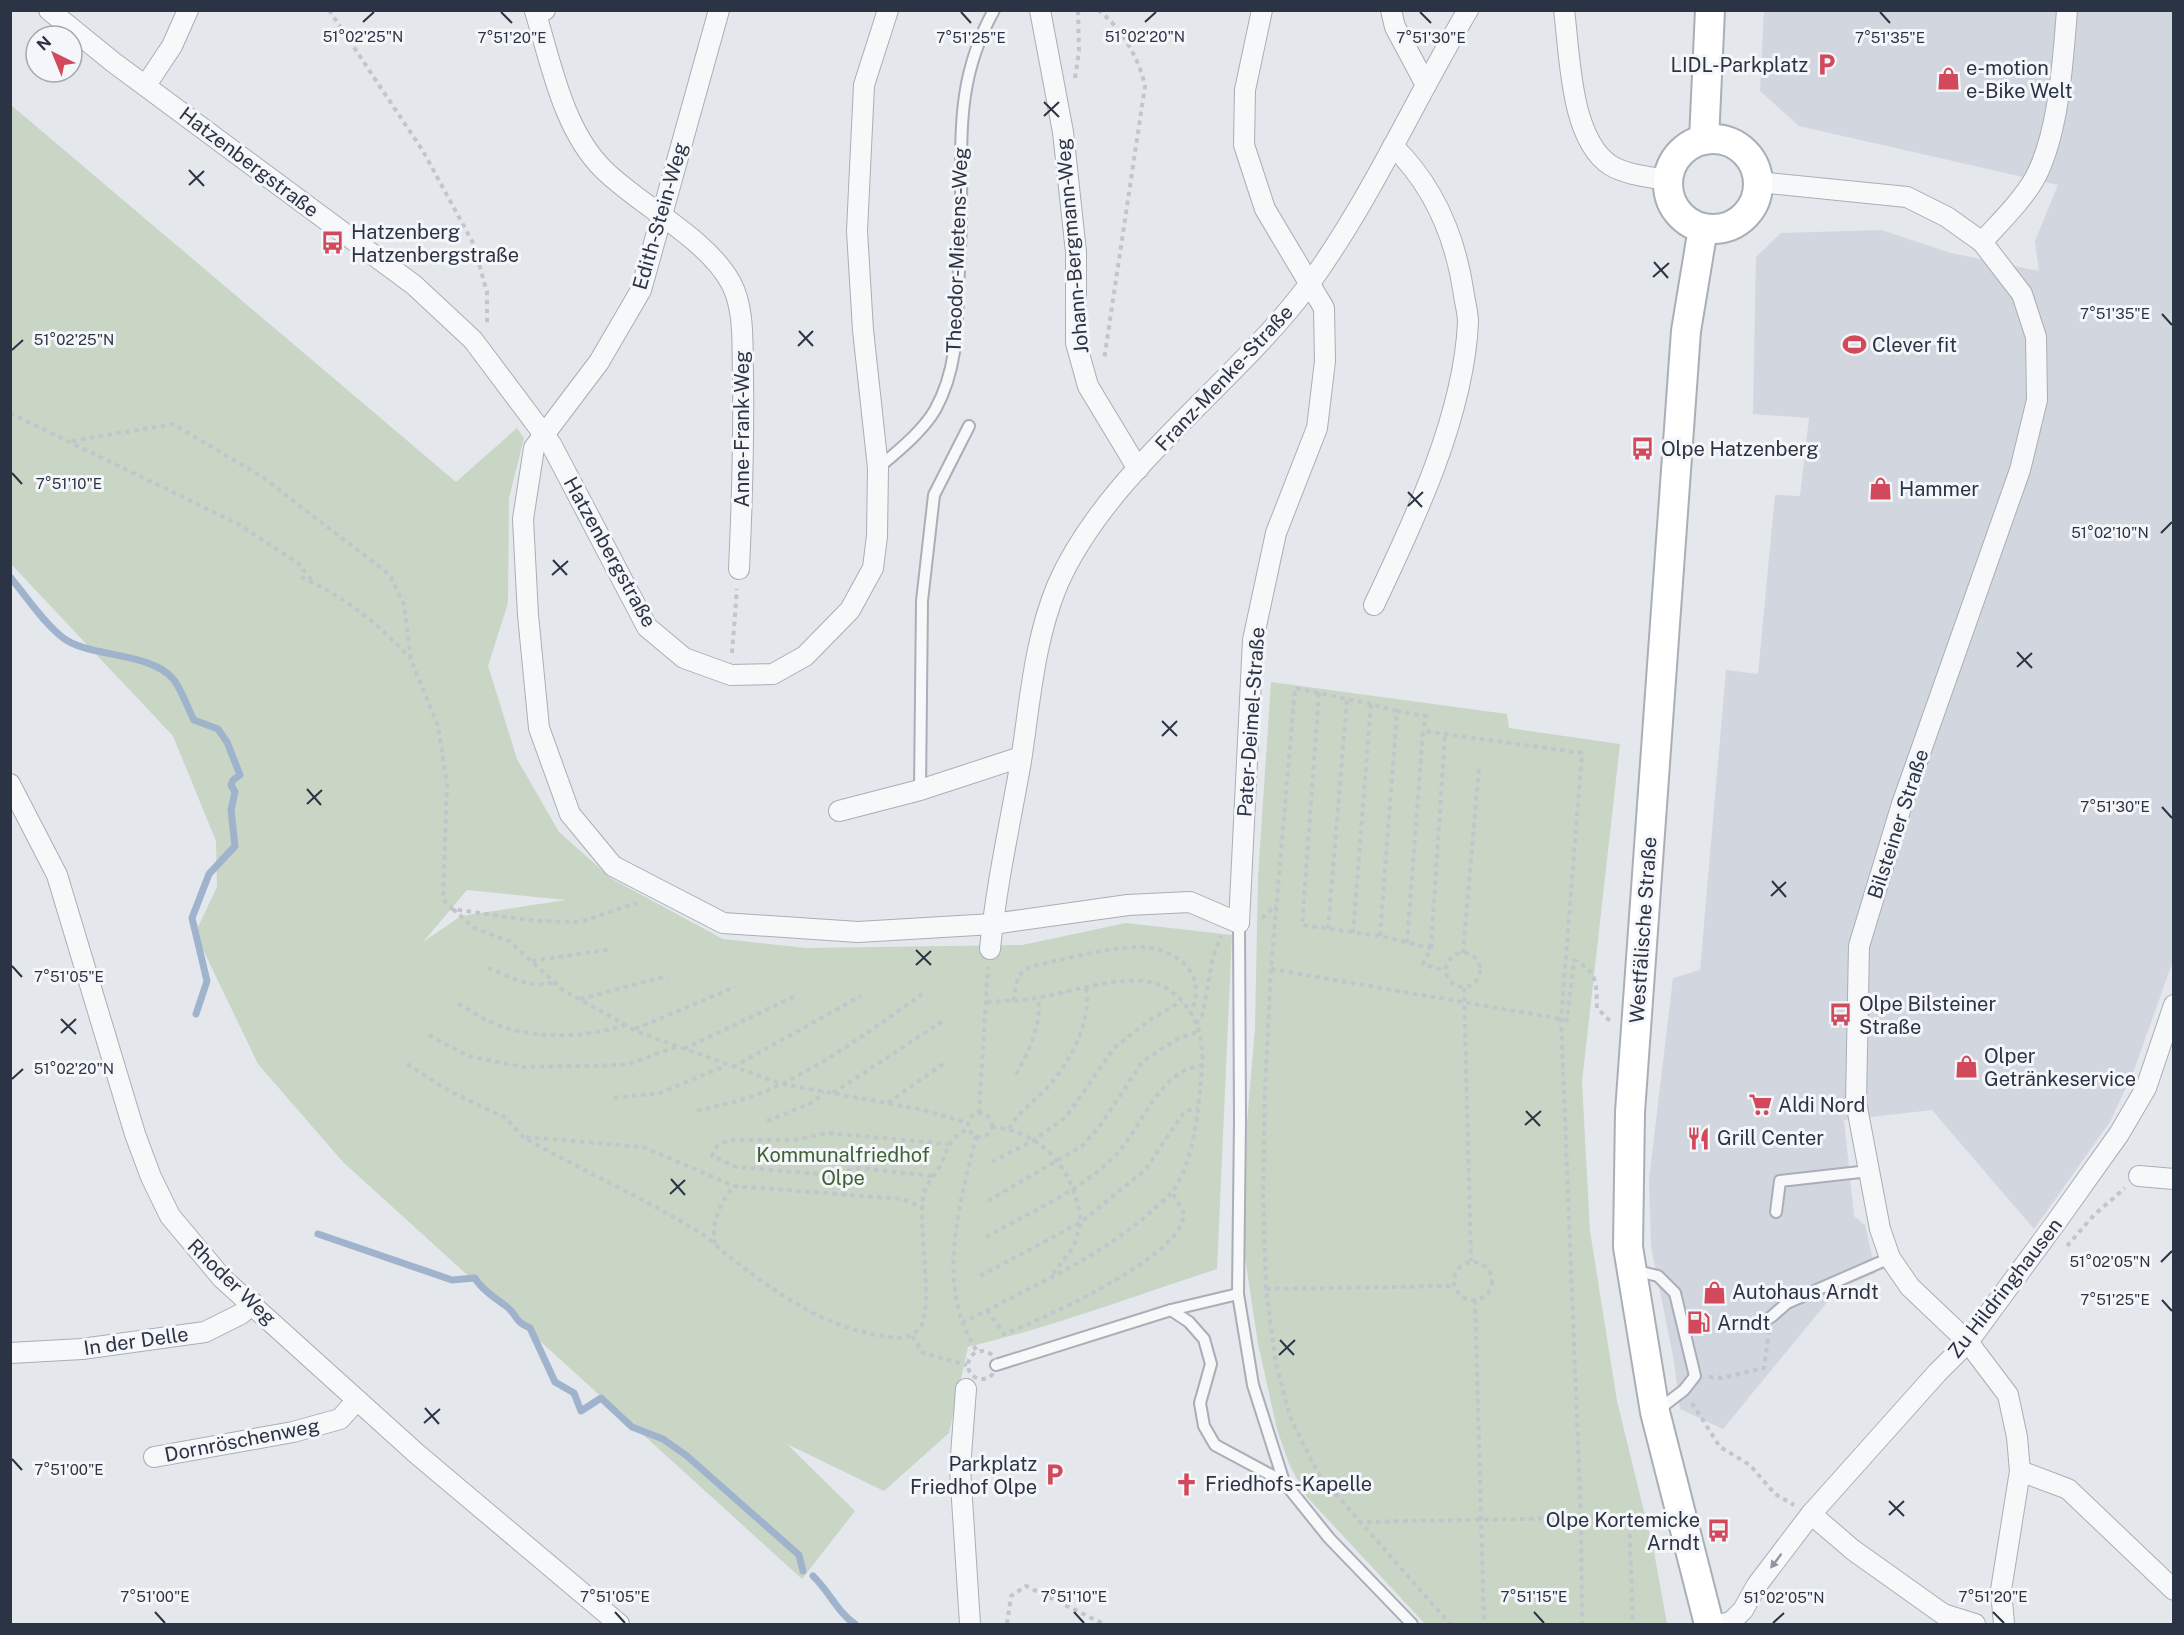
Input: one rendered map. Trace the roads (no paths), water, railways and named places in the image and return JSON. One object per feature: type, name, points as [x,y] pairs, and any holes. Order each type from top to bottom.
[{"type":"street","name":"Hatzenbergstraße","points":[[49,10],[414,285],[473,340],[543,435],[647,627],[684,658],[731,675],[773,674],[806,656],[850,610],[873,568],[877,536],[878,468],[863,330],[857,231],[864,85],[888,10]]},
{"type":"street","points":[[146,85],[172,46],[188,10]]},
{"type":"street","name":"Edith-Stein-Weg","points":[[719,10],[641,290],[599,362],[534,448],[523,519],[528,615],[539,728],[570,814],[613,866],[723,924],[858,932],[993,924]]},
{"type":"street","name":"Johann-Bergmann-Weg","points":[[1040,10],[1063,132],[1076,252],[1076,343],[1088,386],[1138,470]]},
{"type":"street","name":"Pater-Deimel-Straße","points":[[1233,921],[1253,640],[1276,533],[1317,428],[1325,361],[1324,308],[1265,210],[1244,145],[1245,90],[1262,10]]},
{"type":"street","points":[[1391,10],[1395,27],[1426,85]]},
{"type":"street","name":"Franz-Menke-Straße","points":[[990,949],[1036,652],[1058,586],[1092,526],[1138,470],[1266,337],[1309,284],[1363,203],[1468,10]]},
{"type":"street","points":[[1564,10],[1579,118],[1589,145],[1611,166],[1668,180]]},
{"type":"street","points":[[1704,140],[1710,10]]},
{"type":"street","points":[[1982,242],[2035,177],[2045,150],[2062,81],[2067,10]]},
{"type":"street","name":"Anne-Frank-Weg","points":[[538,11],[562,99],[580,137],[602,168],[714,258],[732,285],[738,306],[742,339],[744,422],[739,569]]},
{"type":"street","points":[[1719,139],[1734,144],[1751,160],[1758,182],[1757,196],[1742,219],[1730,226],[1717,229],[1703,228],[1679,215],[1671,203],[1668,180],[1673,163],[1680,152],[1691,144],[1704,140],[1719,139]]},
{"type":"street","points":[[1374,605],[1409,532],[1434,468],[1457,391],[1468,321],[1460,266],[1436,200],[1412,165],[1393,146]]},
{"type":"street","name":"Bilsteiner Straße","points":[[1758,182],[1907,197],[1947,217],[1982,242],[2022,294],[2036,337],[2037,400],[2020,470],[1902,804],[1859,946],[1856,1102],[1880,1229],[1890,1258],[1910,1287],[1968,1342],[2008,1395],[2017,1437],[2020,1471],[1998,1623]]},
{"type":"street","name":"Westfälische Straße","points":[[1703,228],[1686,331],[1630,1112],[1628,1247],[1655,1412],[1709,1624]]},
{"type":"street","points":[[839,811],[920,790],[1021,758]]},
{"type":"street","name":"Rhoder Weg","points":[[10,784],[57,875],[135,1134],[151,1177],[170,1216],[222,1278],[253,1303],[357,1400],[619,1624]]},
{"type":"street","points":[[993,924],[1128,905],[1190,902],[1233,921]]},
{"type":"street","name":"Zu Hildringhausen","points":[[1724,1624],[1731,1622],[1743,1610],[1757,1584],[1811,1514],[1937,1373],[1968,1342],[2120,1134],[2146,1088],[2174,1005]]},
{"type":"street","points":[[2139,1176],[2174,1179]]},
{"type":"street","name":"In der Delle","points":[[10,1353],[82,1349],[205,1332],[241,1314],[253,1303]]},
{"type":"street","points":[[966,1389],[960,1468],[970,1624]]},
{"type":"street","name":"Dornröschenweg","points":[[154,1457],[293,1432],[340,1419],[357,1400]]},
{"type":"street","points":[[2020,1471],[2068,1489],[2174,1590]]},
{"type":"street","points":[[1811,1514],[1853,1550],[1943,1614],[1975,1624]]},
{"type":"lane","name":"Theodor-Mietens-Weg","points":[[878,468],[901,449],[934,412],[952,371],[957,329],[961,214],[961,111],[968,72],[979,38],[994,10]]},
{"type":"lane","points":[[920,790],[922,601],[934,495],[969,426]]},
{"type":"lane","points":[[1233,921],[1240,1120],[1238,1294],[1253,1385],[1284,1482],[1308,1514],[1412,1624]]},
{"type":"lane","points":[[1776,1212],[1780,1181],[1869,1171]]},
{"type":"lane","points":[[1771,1317],[1787,1303],[1890,1258]]},
{"type":"lane","points":[[1631,1269],[1658,1276],[1675,1293],[1695,1376],[1684,1390],[1655,1412]]},
{"type":"lane","points":[[996,1365],[1171,1310],[1238,1294]]},
{"type":"lane","points":[[1171,1310],[1189,1323],[1204,1339],[1211,1364],[1200,1403],[1204,1426],[1215,1445],[1284,1482]]},
{"type":"waterway","points":[[10,577],[55,631],[73,644],[134,659],[163,670],[176,682],[194,720],[218,729],[227,742],[240,775],[233,780],[231,785],[235,792],[231,810],[235,846],[209,874],[192,918],[207,981],[196,1014]]},
{"type":"waterway","points":[[318,1234],[452,1280],[475,1278],[485,1290],[510,1309],[518,1321],[530,1328],[555,1382],[574,1393],[581,1411],[601,1398],[632,1427],[663,1439],[687,1456],[799,1555],[803,1571]]},
{"type":"waterway","points":[[813,1576],[855,1624]]},
{"type":"place","name":"LIDL-Parkplatz","points":[[1826,65]]},
{"type":"place","name":"e-motion e-Bike Welt","points":[[1948,79]]},
{"type":"place","name":"Hatzenberg Hatzenbergstraße","points":[[333,243]]},
{"type":"place","name":"Clever fit","points":[[1854,345]]},
{"type":"place","name":"Olpe Hatzenberg","points":[[1643,449]]},
{"type":"place","name":"Hammer","points":[[1881,489]]},
{"type":"place","name":"Olpe Bilsteiner Straße","points":[[1841,1015]]},
{"type":"place","name":"Olper Getränkeservice","points":[[1966,1067]]},
{"type":"place","name":"Aldi Nord","points":[[1760,1105]]},
{"type":"place","name":"Grill Center","points":[[1699,1138]]},
{"type":"place","name":"Autohaus Arndt","points":[[1714,1292]]},
{"type":"place","name":"Arndt","points":[[1699,1323]]},
{"type":"place","name":"Parkplatz Friedhof Olpe","points":[[1055,1475]]},
{"type":"place","name":"Friedhofs-Kapelle","points":[[1187,1484]]},
{"type":"place","name":"Olpe Kortemicke Arndt","points":[[1718,1531]]},
{"type":"park label","name":"Kommunalfriedhof Olpe","points":[[843,1166]]}]
